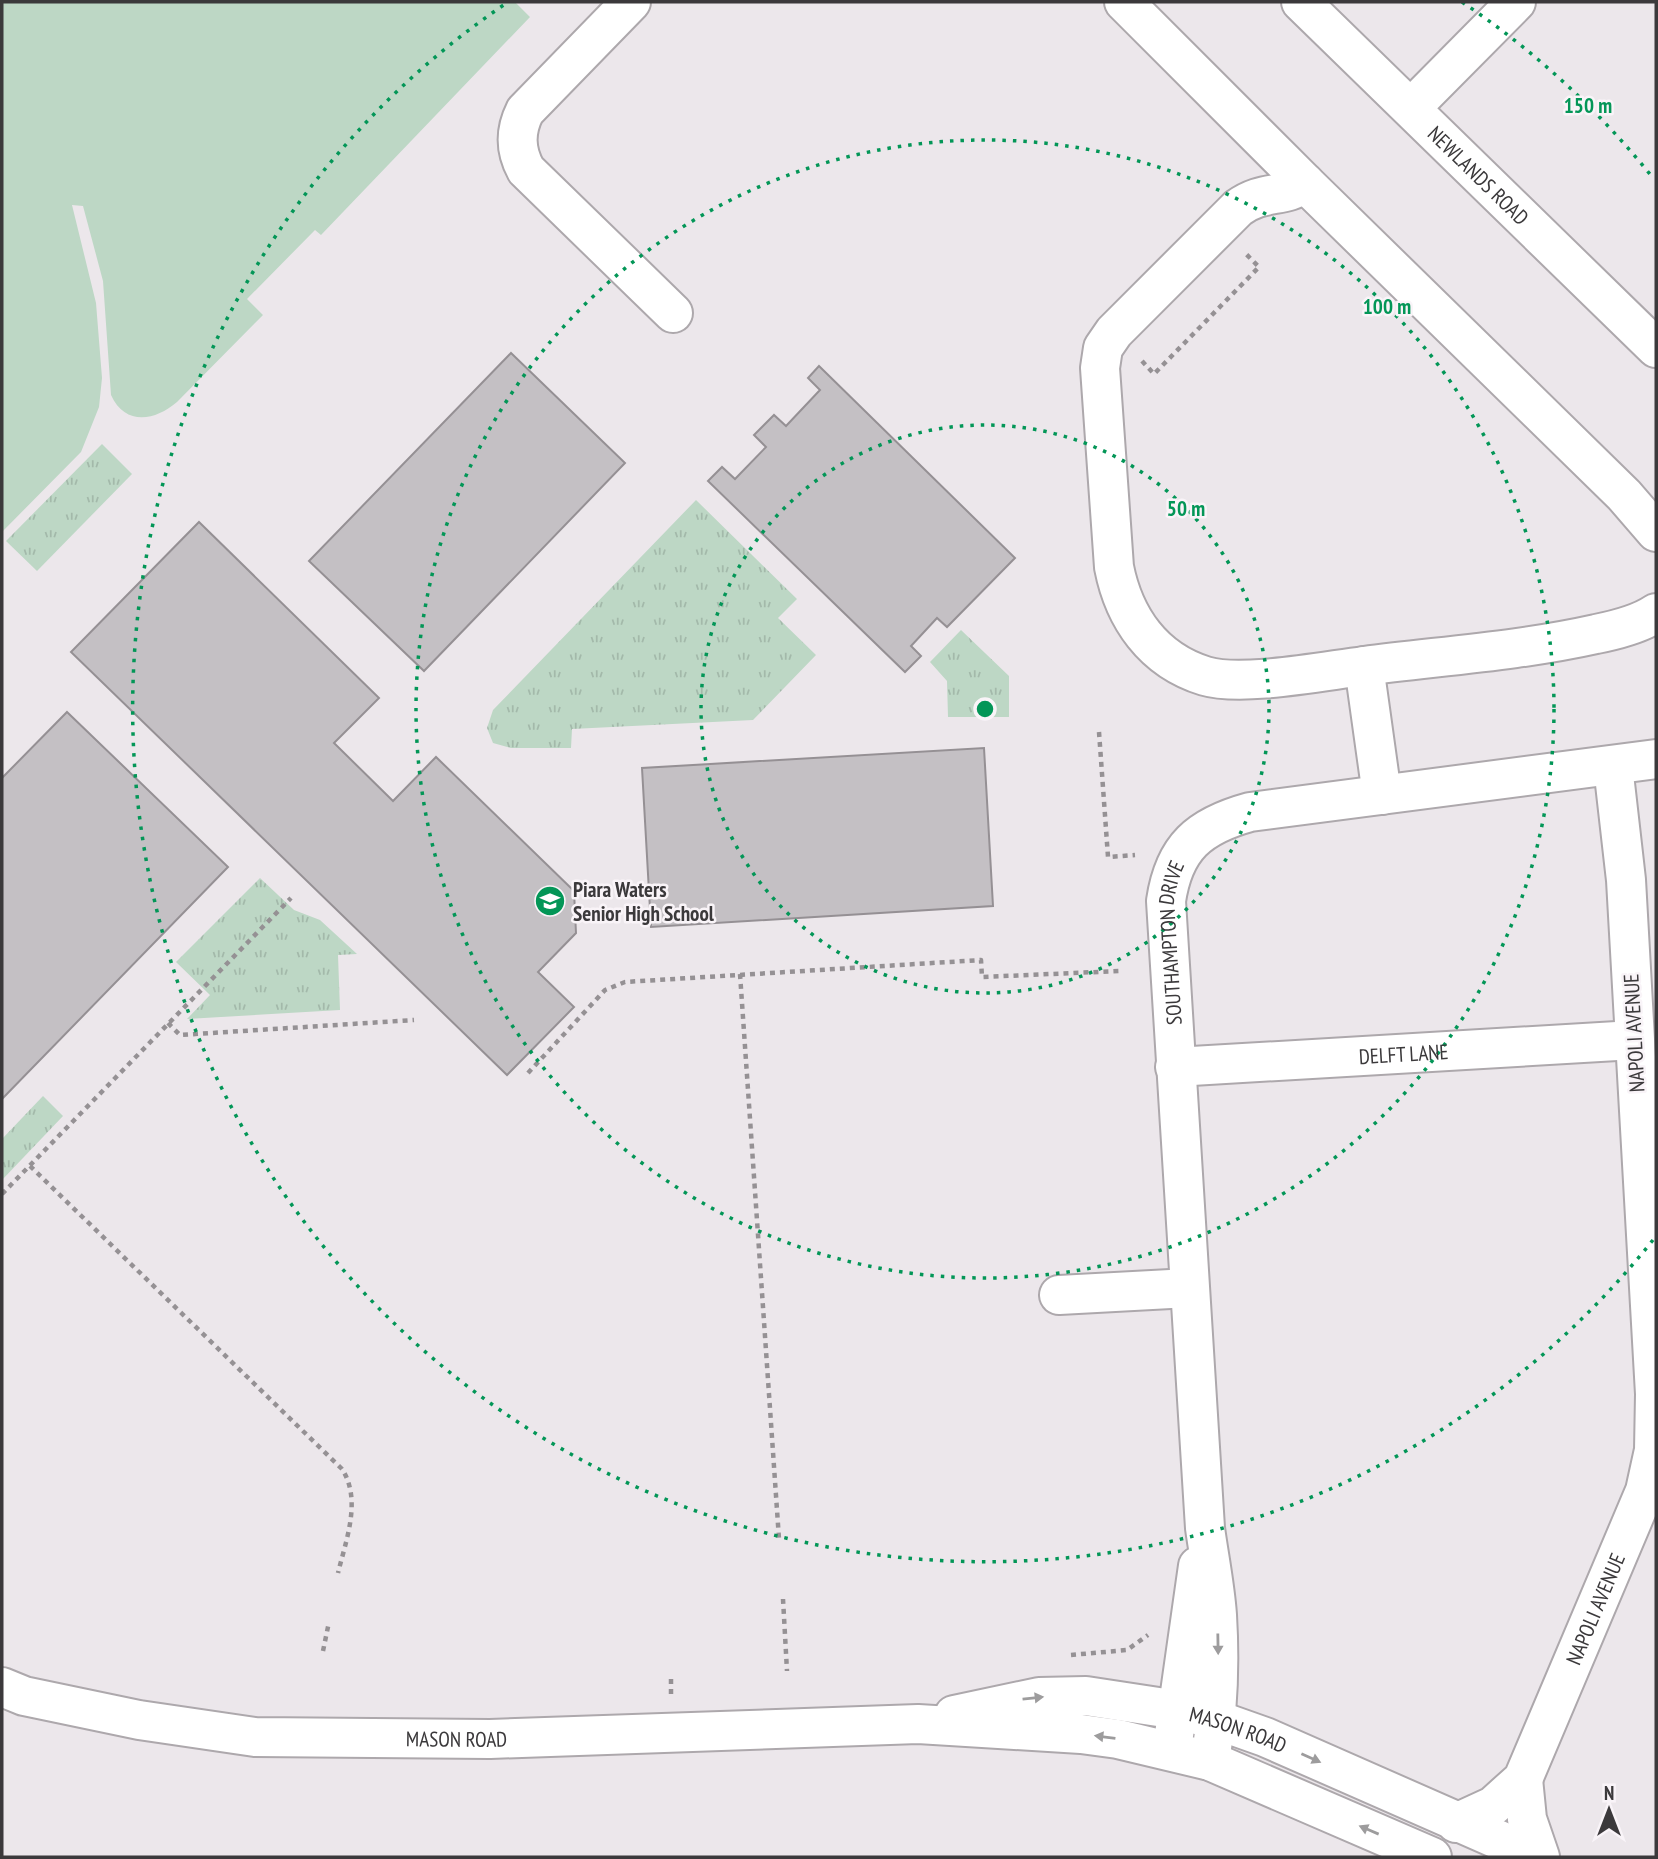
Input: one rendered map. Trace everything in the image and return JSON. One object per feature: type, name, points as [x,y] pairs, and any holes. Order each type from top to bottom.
[{"type":"street","points":[[631,2],[525,111],[518,131],[518,151],[526,170],[673,313]]},
{"type":"street","points":[[1124,2],[1624,495],[1656,532]]},
{"type":"street","name":"NEWLANDS ROAD","points":[[1301,2],[1656,348]]},
{"type":"street","points":[[1410,108],[1516,2]]},
{"type":"street","points":[[1305,183],[1293,192],[1265,194],[1238,208],[1114,332],[1103,348],[1100,368],[1114,567],[1118,589],[1127,611],[1139,629],[1154,646],[1170,658],[1202,675],[1224,680],[1296,675],[1543,644],[1598,634],[1628,625],[1656,612]]},
{"type":"street","points":[[1364,666],[1382,795]]},
{"type":"street","name":"SOUTHAMPTON DRIVE","points":[[1210,1762],[1217,1720],[1217,1613],[1205,1528],[1166,901],[1169,881],[1177,860],[1187,845],[1204,830],[1225,819],[1250,812],[1656,759]]},
{"type":"street","name":"NAPOLI AVENUE","points":[[1456,1823],[1493,1806],[1523,1779],[1645,1491],[1654,1450],[1655,1394],[1634,1040],[1644,1000],[1626,880],[1614,766]]},
{"type":"street","name":"DELFT LANE","points":[[1175,1068],[1634,1040]]},
{"type":"street","points":[[1059,1294],[1189,1288]]},
{"type":"street","name":"SOUTHAMPTON DRIVE","points":[[1172,1751],[1205,1528]]},
{"type":"street","name":"MASON ROAD","points":[[2,1687],[24,1696],[139,1720],[254,1738],[490,1739],[918,1724],[1081,1734],[1118,1739],[1210,1762],[1432,1857]]},
{"type":"street","name":"MASON ROAD","points":[[918,1724],[1039,1697],[1086,1696],[1178,1710],[1265,1737],[1456,1823],[1539,1857]]},
{"type":"street","name":"NAPOLI AVENUE","points":[[1523,1779],[1527,1819],[1539,1857]]},
{"type":"path","points":[[1154,374],[1259,267],[1242,251]]},
{"type":"path","points":[[1099,732],[1108,857],[1135,855]]},
{"type":"path","points":[[2,1194],[290,898]]},
{"type":"path","points":[[528,1073],[605,990],[625,982],[981,960],[982,977],[1119,971]]},
{"type":"path","points":[[740,974],[779,1539]]},
{"type":"path","points":[[168,1023],[180,1035],[414,1020]]},
{"type":"path","points":[[30,1166],[342,1469],[349,1480],[352,1507],[338,1573]]},
{"type":"path","points":[[783,1599],[787,1671]]},
{"type":"path","points":[[323,1651],[329,1622]]},
{"type":"path","points":[[1064,1655],[1127,1650],[1153,1632],[1187,1636]]},
{"type":"green space","points":[[2,2],[515,2],[530,17],[321,235],[315,230],[247,299],[263,315],[177,402],[159,413],[132,416],[117,405],[111,395],[103,281],[83,206],[72,205],[96,303],[102,378],[99,407],[81,452],[2,532]]},
{"type":"green space","points":[[102,444],[132,474],[37,571],[6,541]]},
{"type":"green space","points":[[696,500],[797,599],[778,618],[816,655],[753,720],[572,729],[571,748],[511,748],[493,743],[487,728],[493,710]]},
{"type":"green space","points":[[961,630],[1009,676],[1009,717],[948,717],[947,681],[930,662]]},
{"type":"green space","points":[[260,878],[294,910],[320,920],[357,954],[338,955],[340,1010],[187,1019],[210,995],[176,962]]},
{"type":"green space","points":[[43,1096],[63,1116],[2,1180],[2,1139]]},
{"type":"building","points":[[511,353],[625,463],[424,671],[309,561]]},
{"type":"building","points":[[819,366],[1015,558],[947,627],[937,618],[911,646],[921,656],[905,672],[708,481],[722,467],[735,479],[766,447],[754,435],[774,415],[786,426],[820,390],[808,378]]},
{"type":"building","points":[[199,522],[379,698],[334,743],[393,801],[436,757],[574,891],[576,933],[538,972],[574,1007],[507,1075],[71,652]]},
{"type":"building","points":[[67,712],[228,867],[2,1099],[2,778]]},
{"type":"building","points":[[984,748],[993,906],[651,927],[642,768]]},
{"type":"place","name":"Piara Waters Senior High School","points":[[550,901]]}]
